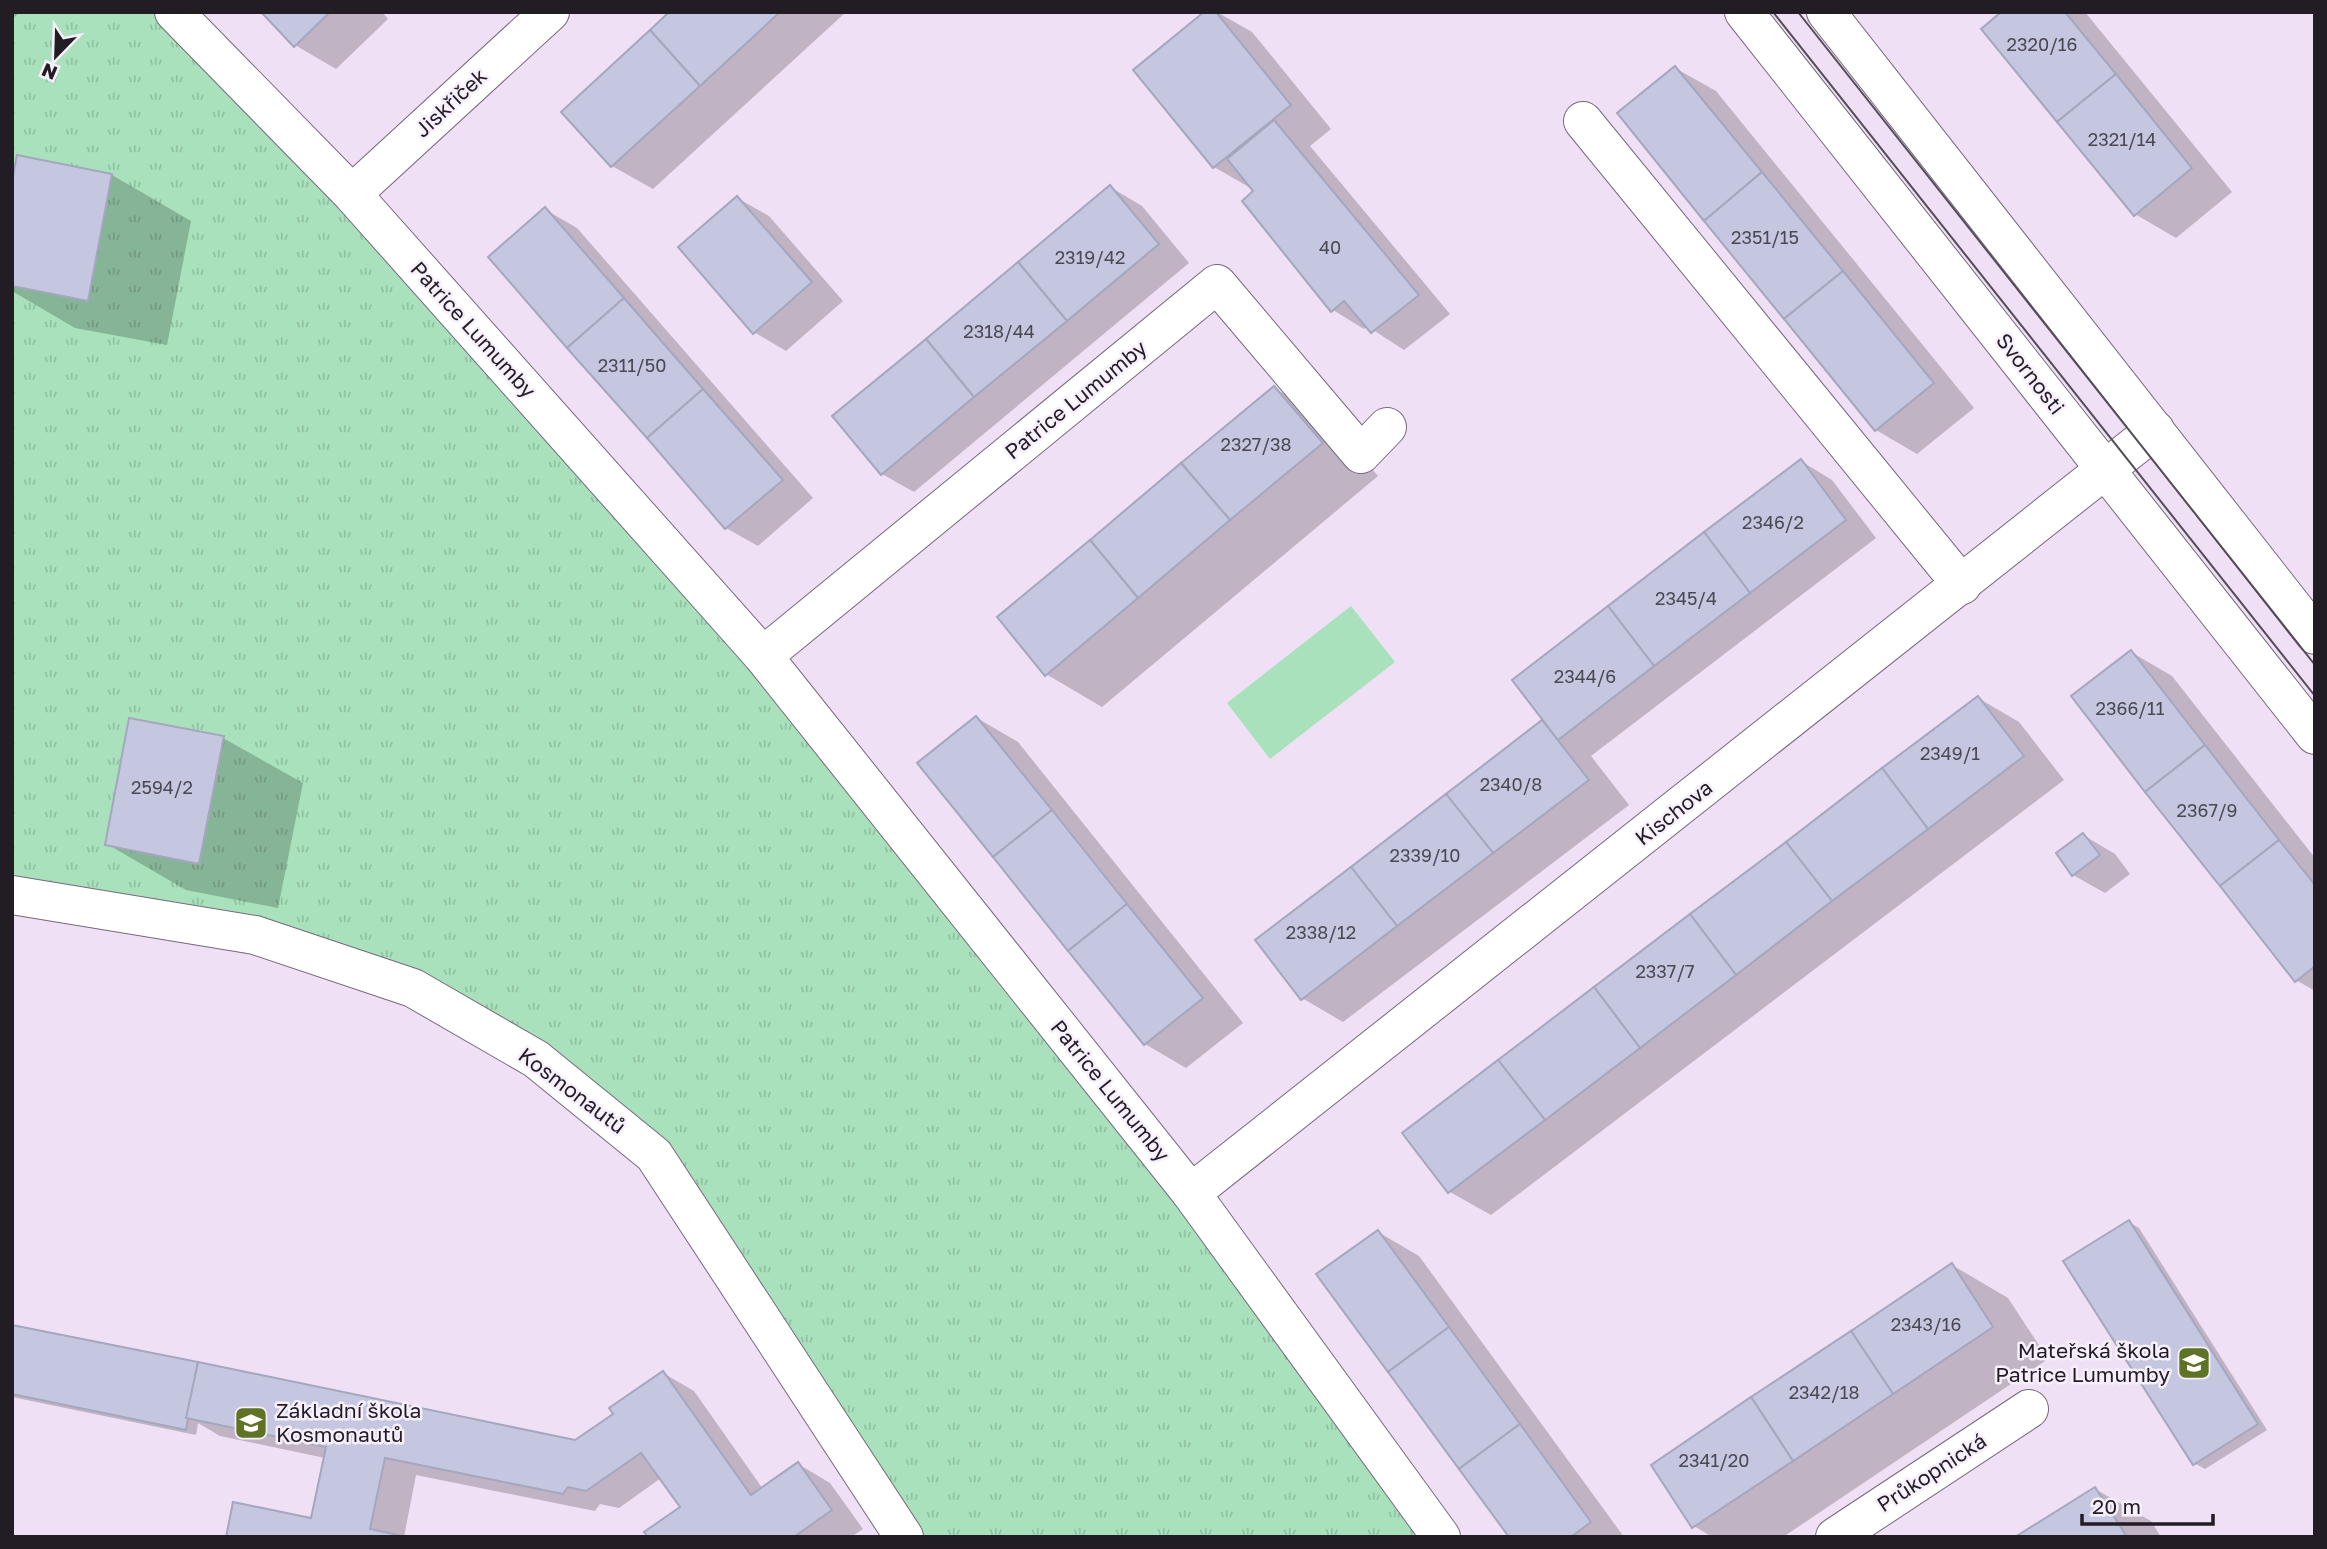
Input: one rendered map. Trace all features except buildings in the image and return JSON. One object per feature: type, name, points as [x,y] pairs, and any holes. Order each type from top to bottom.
[{"type":"street","name":"Patrice Lumumby","points":[[174,12],[352,194],[763,656],[1191,1194],[1441,1537]]},
{"type":"street","name":"Jiskřiček","points":[[352,194],[550,12]]},
{"type":"street","name":"Svornosti","points":[[1744,12],[2315,735]]},
{"type":"street","points":[[1826,12],[2315,635]]},
{"type":"street","points":[[1583,121],[1962,585]]},
{"type":"street","name":"Patrice Lumumby","points":[[763,656],[1217,284],[1374,441]]},
{"type":"street","name":"Kischova","points":[[1191,1194],[2155,430]]},
{"type":"street","name":"Kosmonautů","points":[[12,895],[256,935],[413,988],[536,1059],[654,1155],[904,1537]]},
{"type":"street","name":"Průkopnická","points":[[1835,1537],[2029,1409]]},
{"type":"green space","points":[[12,12],[176,12],[759,650],[1441,1537],[904,1537],[654,1155],[413,988],[12,895]]},
{"type":"green space","points":[[1351,606],[1395,662],[1270,759],[1227,703]]},
{"type":"tram line","points":[[1773,12],[2315,696]]},
{"type":"tram line","points":[[1798,12],[2315,665]]},
{"type":"place","name":"Mateřská škola Patrice Lumumby","points":[[2194,1363]]},
{"type":"place","name":"Základní škola Kosmonautů","points":[[251,1423]]}]
